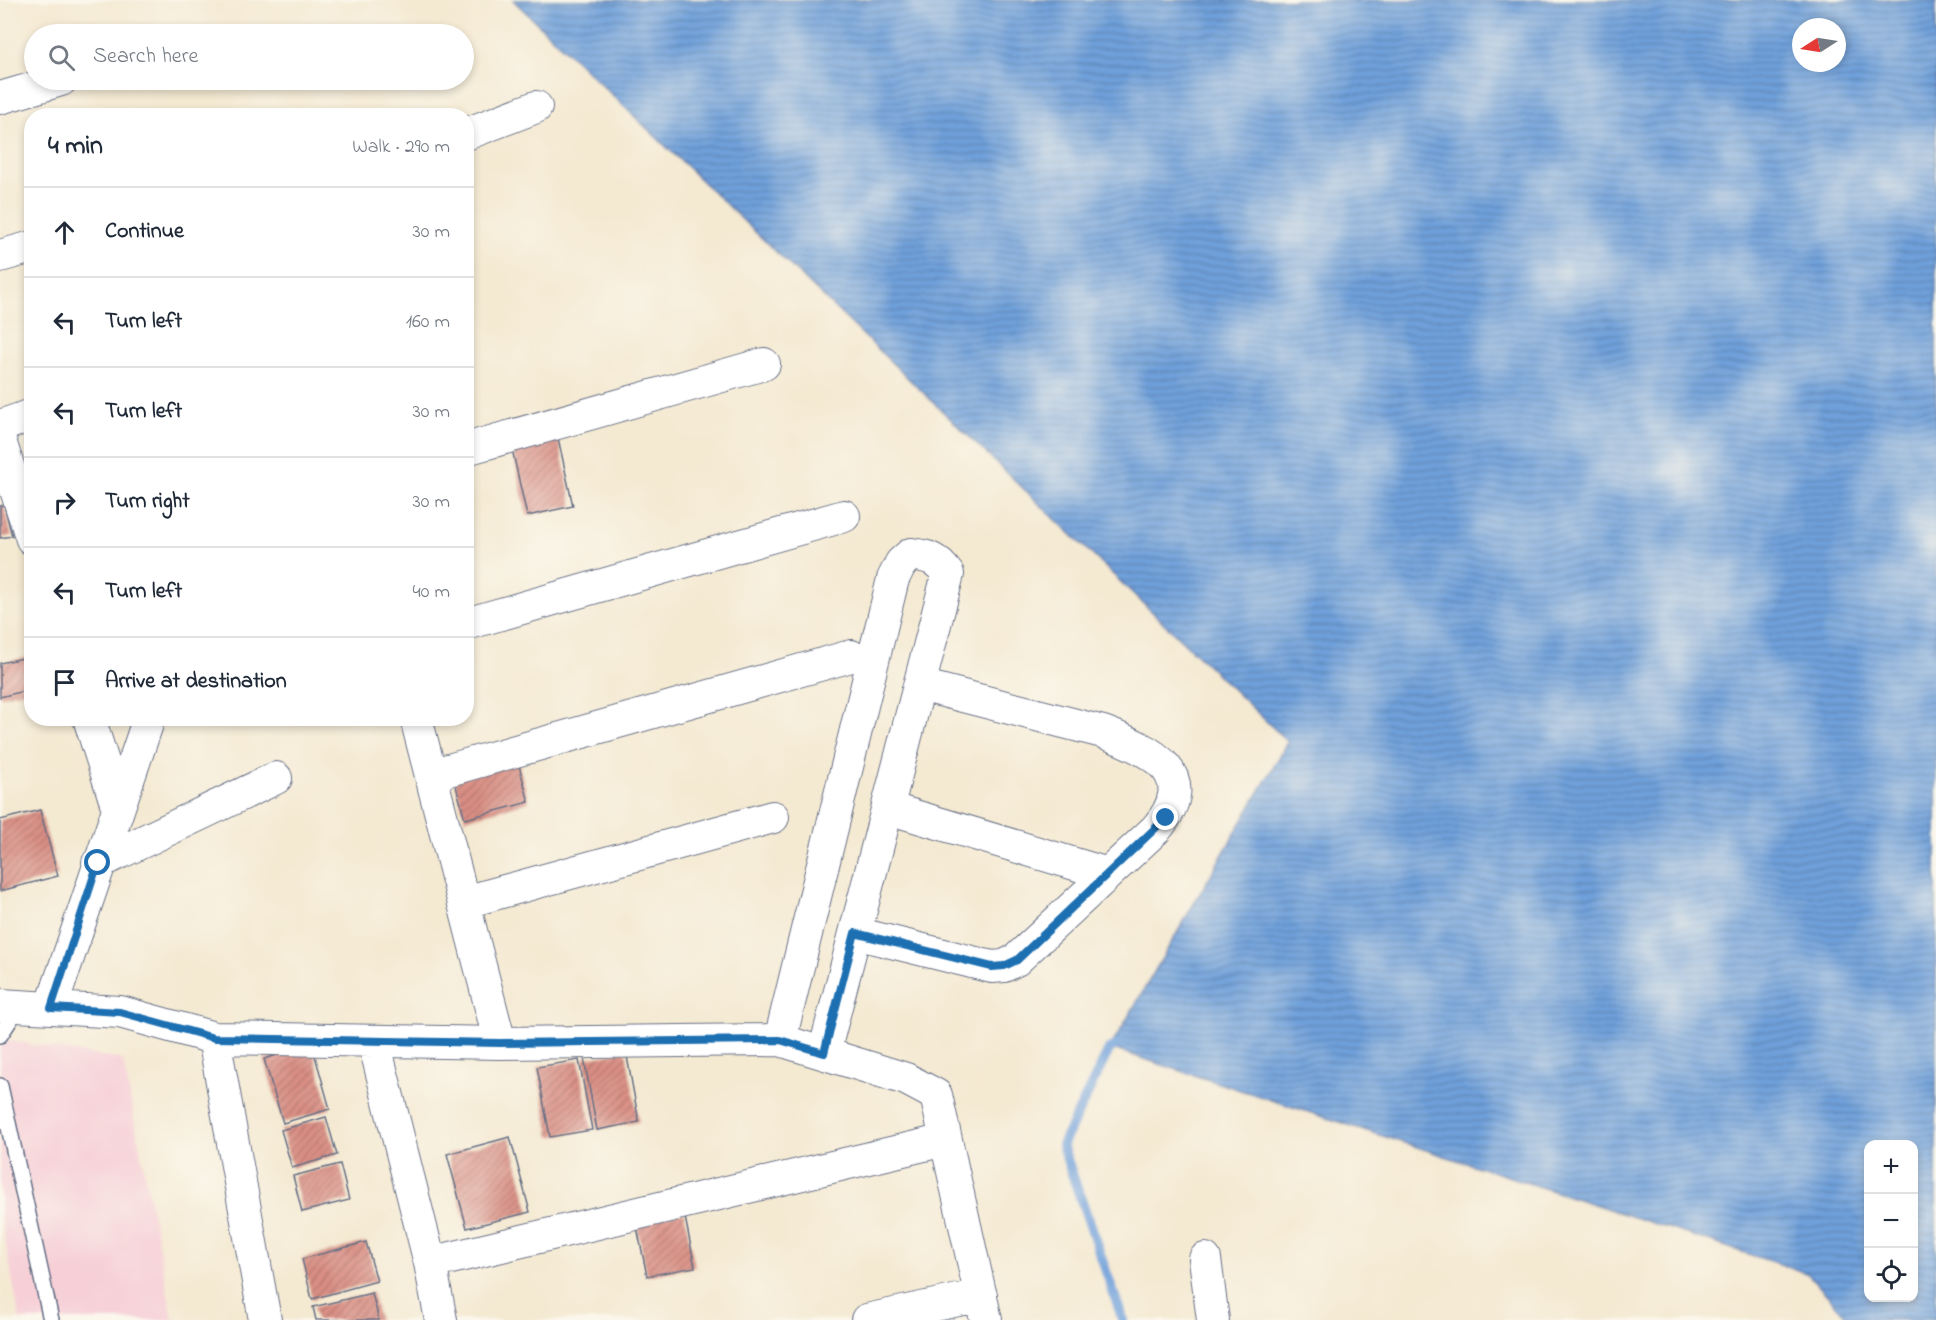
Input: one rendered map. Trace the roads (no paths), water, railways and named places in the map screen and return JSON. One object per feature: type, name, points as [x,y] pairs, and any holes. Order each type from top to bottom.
[{"type":"street","points":[[0,98],[27,90]]},
{"type":"street","points":[[474,131],[536,107]]},
{"type":"street","points":[[0,256],[24,249]]},
{"type":"street","points":[[474,447],[764,364]]},
{"type":"street","points":[[0,426],[24,418]]},
{"type":"street","points":[[0,441],[24,514]]},
{"type":"street","points":[[474,622],[844,516]]},
{"type":"street","points":[[780,1040],[893,579],[901,563],[911,554],[931,556],[940,562],[948,574],[824,1053]]},
{"type":"street","points":[[431,775],[851,656]]},
{"type":"street","points":[[855,933],[992,967],[1004,966],[1017,960],[1156,829],[1172,807],[1174,786],[1167,766],[1141,748],[1103,732],[920,685]]},
{"type":"street","points":[[92,726],[118,809]]},
{"type":"street","points":[[51,1008],[98,863],[146,726]]},
{"type":"street","points":[[418,726],[500,1043]]},
{"type":"street","points":[[98,863],[276,778]]},
{"type":"street","points":[[888,808],[1108,874]]},
{"type":"street","points":[[465,902],[773,817]]},
{"type":"street","points":[[10,1006],[120,1012],[214,1038],[500,1043],[780,1040],[906,1079],[936,1095],[983,1307],[867,1320]]},
{"type":"street","points":[[214,1038],[265,1320]]},
{"type":"street","points":[[374,1042],[430,1263],[441,1320]]},
{"type":"street","points":[[430,1263],[945,1140]]},
{"type":"street","points":[[1205,1259],[1213,1320]]},
{"type":"lane","points":[[0,1035],[10,1006]]},
{"type":"lane","points":[[0,1086],[51,1320]]},
{"type":"water","points":[[513,0],[1936,0],[1936,1320],[1850,1320],[1807,1273],[1110,1048],[1288,742]]},
{"type":"waterway","points":[[1122,1043],[1110,1048],[1062,1145],[1123,1320]]}]
